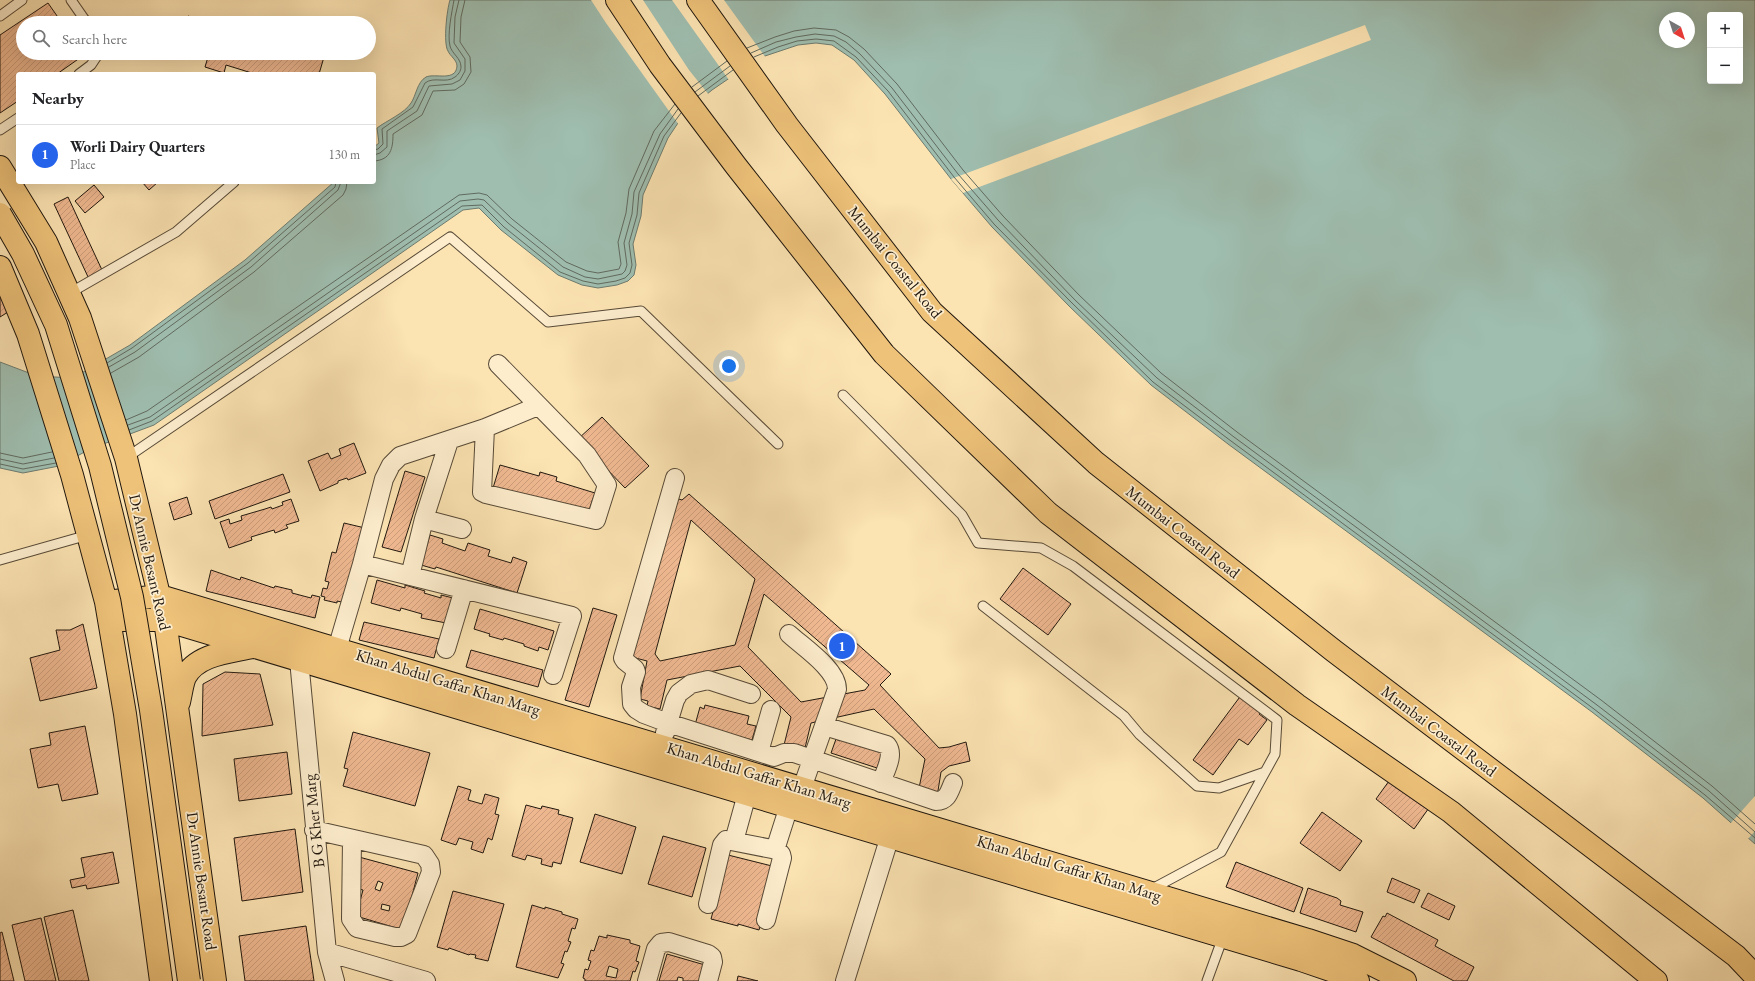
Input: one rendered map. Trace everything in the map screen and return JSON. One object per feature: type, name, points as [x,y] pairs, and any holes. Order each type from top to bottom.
[{"type":"main road","points":[[617,0],[660,65],[736,166],[884,354],[1048,513],[1297,705],[1451,812],[1656,981]]},
{"type":"main road","name":"Mumbai Coastal Road","points":[[698,0],[787,125],[932,312],[1096,463],[1340,656],[1736,956],[1755,976]]},
{"type":"main road","name":"Dr Annie Besant Road","points":[[0,167],[46,242],[80,318],[126,458],[165,620],[215,981]]},
{"type":"main road","name":"Dr Annie Besant Road","points":[[0,214],[23,254],[56,325],[100,466],[132,597],[151,710],[189,981]]},
{"type":"main road","points":[[0,267],[28,334],[72,475],[108,611],[162,981]]},
{"type":"main road","points":[[90,542],[144,531]]},
{"type":"main road","name":"Khan Abdul Gaffar Khan Marg","points":[[108,611],[160,596],[1308,940],[1353,955],[1405,981]]},
{"type":"main road","name":"Khan Abdul Gaffar Khan Marg","points":[[108,611],[165,620],[1301,960],[1358,981]]},
{"type":"main road","points":[[178,707],[185,677],[197,663],[219,654],[255,647]]},
{"type":"main road","points":[[134,783],[187,776]]},
{"type":"street","points":[[485,428],[482,492],[596,520],[607,486],[587,455],[498,364]]},
{"type":"street","points":[[337,649],[362,564],[384,479],[391,465],[400,456],[485,428],[538,406]]},
{"type":"street","points":[[410,576],[424,519],[448,441]]},
{"type":"street","points":[[675,478],[623,658],[635,668],[636,672],[631,687],[632,704],[636,709],[668,723],[774,757],[784,753],[794,754],[936,801],[942,801],[946,798],[953,783]]},
{"type":"street","points":[[424,519],[462,529]]},
{"type":"street","points":[[362,564],[572,616],[554,674]]},
{"type":"street","points":[[446,649],[464,589]]},
{"type":"street","points":[[789,634],[831,672],[837,682],[837,689],[802,788]]},
{"type":"street","name":"B G Kher Marg","points":[[299,660],[314,830],[327,952],[335,981]]},
{"type":"street","points":[[661,746],[675,700],[679,693],[691,684],[708,680],[751,694]]},
{"type":"street","points":[[759,752],[771,710]]},
{"type":"street","points":[[824,726],[887,745],[890,749],[891,757],[881,783]]},
{"type":"street","points":[[734,841],[747,794]]},
{"type":"street","points":[[775,850],[789,806]]},
{"type":"street","points":[[314,830],[424,855],[430,864],[431,872],[406,934],[401,937],[395,937],[357,928],[324,917]]},
{"type":"street","points":[[845,981],[890,836]]},
{"type":"street","points":[[352,839],[351,919],[357,928]]},
{"type":"street","points":[[708,904],[722,844],[726,840],[775,850],[779,852],[782,858],[766,920]]},
{"type":"street","points":[[647,981],[656,949],[662,943],[669,942],[708,954],[712,957],[713,962],[708,981]]},
{"type":"street","points":[[327,952],[426,981]]},
{"type":"lane","points":[[0,16],[22,0]]},
{"type":"lane","points":[[71,0],[82,16]]},
{"type":"lane","points":[[82,72],[91,65],[94,60]]},
{"type":"lane","points":[[1,128],[16,119]]},
{"type":"lane","points":[[68,294],[176,232],[232,184]]},
{"type":"lane","points":[[126,458],[450,237],[548,322],[641,311],[778,444]]},
{"type":"lane","points":[[842,394],[962,515],[978,543],[1041,548],[1073,566],[1277,720],[1275,754],[1221,852],[1146,891]]},
{"type":"lane","points":[[0,560],[90,542]]},
{"type":"lane","points":[[983,606],[1124,716],[1140,735],[1197,786],[1219,788],[1265,772]]},
{"type":"lane","points":[[1207,981],[1224,937]]},
{"type":"water","points":[[450,0],[1755,0],[1755,844],[1703,798],[1592,712],[1228,444],[1151,385],[1069,306],[992,227],[951,179],[885,94],[854,60],[832,45],[816,43],[798,45],[759,58],[712,90],[695,104],[678,123],[668,138],[643,195],[641,216],[633,244],[636,265],[634,275],[628,281],[617,285],[598,288],[582,285],[558,275],[501,230],[479,208],[463,210],[154,425],[90,449],[59,466],[23,473],[0,468],[0,362],[37,376],[73,378],[130,345],[245,260],[332,184],[376,184],[376,145],[379,143],[377,128],[408,107],[423,79],[430,76],[449,75],[456,71],[457,64],[450,55],[447,47],[446,26]]},
{"type":"pier","points":[[591,0],[643,0],[689,70],[709,95],[696,106],[679,125],[606,23]]},
{"type":"pier","points":[[672,0],[724,0],[766,58],[729,80]]},
{"type":"pier","points":[[1365,25],[1371,40],[963,193],[951,179]]},
{"type":"pier","points":[[1755,796],[1755,831],[1747,840],[1730,824]]},
{"type":"building","points":[[48,3],[57,16],[28,16]]},
{"type":"building","points":[[16,24],[16,60],[77,60],[60,72],[16,72],[16,102],[0,113],[0,35]]},
{"type":"building","points":[[207,60],[323,60],[320,72],[249,72],[226,65],[224,72],[221,72],[205,67]]},
{"type":"building","points":[[144,184],[156,184],[149,190]]},
{"type":"building","points":[[94,185],[104,197],[85,213],[75,201]]},
{"type":"building","points":[[68,197],[102,270],[89,279],[54,204]]},
{"type":"building","points":[[0,288],[13,309],[0,317]]},
{"type":"building","points":[[602,417],[649,466],[625,488],[578,439]]},
{"type":"building","points":[[354,443],[366,473],[348,480],[347,478],[338,481],[338,483],[320,491],[308,461],[328,453],[331,459],[341,455],[339,449]]},
{"type":"building","points":[[500,465],[539,476],[540,472],[557,477],[556,481],[595,493],[587,516],[493,488]]},
{"type":"building","points":[[405,471],[425,477],[401,552],[382,547]]},
{"type":"building","points":[[283,474],[290,492],[215,519],[209,501]]},
{"type":"building","points":[[689,494],[891,674],[880,685],[939,748],[966,742],[970,761],[949,766],[941,772],[937,797],[918,793],[925,759],[874,709],[811,723],[805,748],[784,745],[791,717],[740,666],[667,680],[660,709],[647,706],[648,701],[640,699],[647,661],[628,656],[672,497],[682,500]],"holes":[[[691,520],[755,579],[735,645],[660,661],[655,654]],[[764,594],[869,685],[865,690],[801,702],[748,647]]]},
{"type":"building","points":[[187,497],[192,514],[174,520],[169,503]]},
{"type":"building","points":[[291,499],[299,521],[286,525],[288,528],[275,533],[274,530],[251,537],[252,540],[229,548],[220,522],[229,519],[230,524],[242,520],[241,516],[271,507],[272,509],[283,505],[282,502]]},
{"type":"building","points":[[344,523],[365,528],[346,603],[337,601],[337,603],[324,600],[325,597],[321,596],[323,588],[327,589],[329,582],[325,581],[332,552],[336,553]]},
{"type":"building","points":[[430,535],[443,539],[442,543],[465,551],[468,543],[490,550],[488,556],[511,563],[513,557],[527,562],[517,593],[436,567],[435,569],[421,565]]},
{"type":"building","points":[[1023,568],[1071,604],[1048,635],[1000,599]]},
{"type":"building","points":[[211,570],[240,580],[241,577],[274,588],[275,586],[292,590],[292,593],[311,598],[312,595],[320,597],[315,618],[206,591]]},
{"type":"building","points":[[377,580],[405,588],[405,585],[441,598],[441,595],[453,598],[446,623],[421,618],[422,614],[401,608],[400,611],[371,603]]},
{"type":"building","points":[[593,608],[617,615],[589,707],[565,700]]},
{"type":"building","points":[[480,609],[554,631],[548,650],[539,647],[538,651],[524,646],[524,644],[504,638],[503,640],[489,636],[490,634],[474,629]]},
{"type":"building","points":[[364,622],[439,639],[434,658],[359,640]]},
{"type":"building","points":[[83,624],[97,688],[40,701],[30,658],[60,650],[56,630],[70,630]]},
{"type":"building","points":[[471,650],[543,670],[538,687],[466,667]]},
{"type":"building","points":[[225,672],[260,674],[273,725],[202,736],[203,684]]},
{"type":"building","points":[[1242,694],[1263,709],[1259,714],[1267,720],[1248,745],[1239,739],[1213,775],[1193,760]]},
{"type":"building","points":[[705,705],[749,716],[747,724],[756,726],[752,740],[695,725],[700,707],[704,709]]},
{"type":"building","points":[[85,726],[98,794],[62,801],[58,784],[38,788],[30,749],[51,745],[49,733]]},
{"type":"building","points":[[353,732],[430,753],[415,806],[343,786],[348,769],[344,768]]},
{"type":"building","points":[[842,735],[884,748],[877,768],[831,753],[836,739],[840,741]]},
{"type":"building","points":[[287,752],[292,794],[239,801],[234,759]]},
{"type":"building","points":[[1389,781],[1431,805],[1414,829],[1376,799]]},
{"type":"building","points":[[458,786],[471,790],[468,800],[482,804],[485,794],[499,798],[495,814],[499,815],[492,840],[488,838],[483,853],[471,849],[473,842],[459,838],[456,845],[441,840]]},
{"type":"building","points":[[526,805],[541,809],[542,806],[559,810],[558,814],[573,818],[561,864],[553,862],[552,867],[541,864],[542,859],[527,855],[525,860],[512,856]]},
{"type":"building","points":[[1322,812],[1362,841],[1340,871],[1300,843]]},
{"type":"building","points":[[595,814],[636,827],[622,874],[580,862]]},
{"type":"building","points":[[295,829],[303,892],[242,901],[234,838]]},
{"type":"building","points":[[663,836],[706,848],[692,897],[648,884]]},
{"type":"building","points":[[113,852],[119,883],[87,889],[86,885],[72,888],[70,880],[85,877],[81,858]]},
{"type":"building","points":[[728,855],[776,867],[759,930],[711,919]]},
{"type":"building","points":[[359,857],[418,873],[403,930],[356,916],[363,890],[355,888]],"holes":[[[378,881],[383,883],[380,891],[375,889]],[[382,904],[390,906],[389,911],[381,909]]]},
{"type":"building","points":[[1236,862],[1303,888],[1294,912],[1226,887]]},
{"type":"building","points":[[1392,878],[1420,890],[1414,903],[1387,892]]},
{"type":"building","points":[[1308,888],[1337,898],[1341,901],[1340,905],[1363,912],[1356,932],[1300,913]]},
{"type":"building","points":[[453,891],[504,904],[488,961],[475,958],[476,955],[469,955],[449,948],[448,950],[437,947]]},
{"type":"building","points":[[1428,893],[1455,906],[1449,920],[1421,907]]},
{"type":"building","points":[[532,905],[562,912],[562,914],[578,919],[575,929],[572,928],[568,941],[571,942],[567,952],[565,951],[561,963],[564,964],[558,978],[516,967]]},
{"type":"building","points":[[73,910],[89,981],[59,981],[44,917]]},
{"type":"building","points":[[1387,913],[1438,940],[1435,946],[1474,967],[1467,981],[1454,981],[1371,937],[1383,916],[1385,917]]},
{"type":"building","points":[[41,918],[56,981],[25,981],[12,925]]},
{"type":"building","points":[[306,926],[314,981],[245,981],[239,936]]},
{"type":"building","points":[[2,932],[14,981],[0,981],[0,933]]},
{"type":"building","points":[[607,935],[630,940],[630,943],[640,946],[636,961],[639,962],[635,972],[633,971],[630,981],[585,981],[583,978],[585,969],[588,970],[591,961],[588,960],[591,950],[594,951],[599,936],[607,938]],"holes":[[[609,966],[618,969],[616,978],[606,976]]]},
{"type":"building","points":[[667,954],[705,965],[701,981],[683,981],[683,978],[678,977],[677,981],[659,981]]},
{"type":"building","points":[[738,976],[758,981],[737,981]]},
{"type":"place","name":"Worli Dairy Quarters","points":[[842,646]]}]
